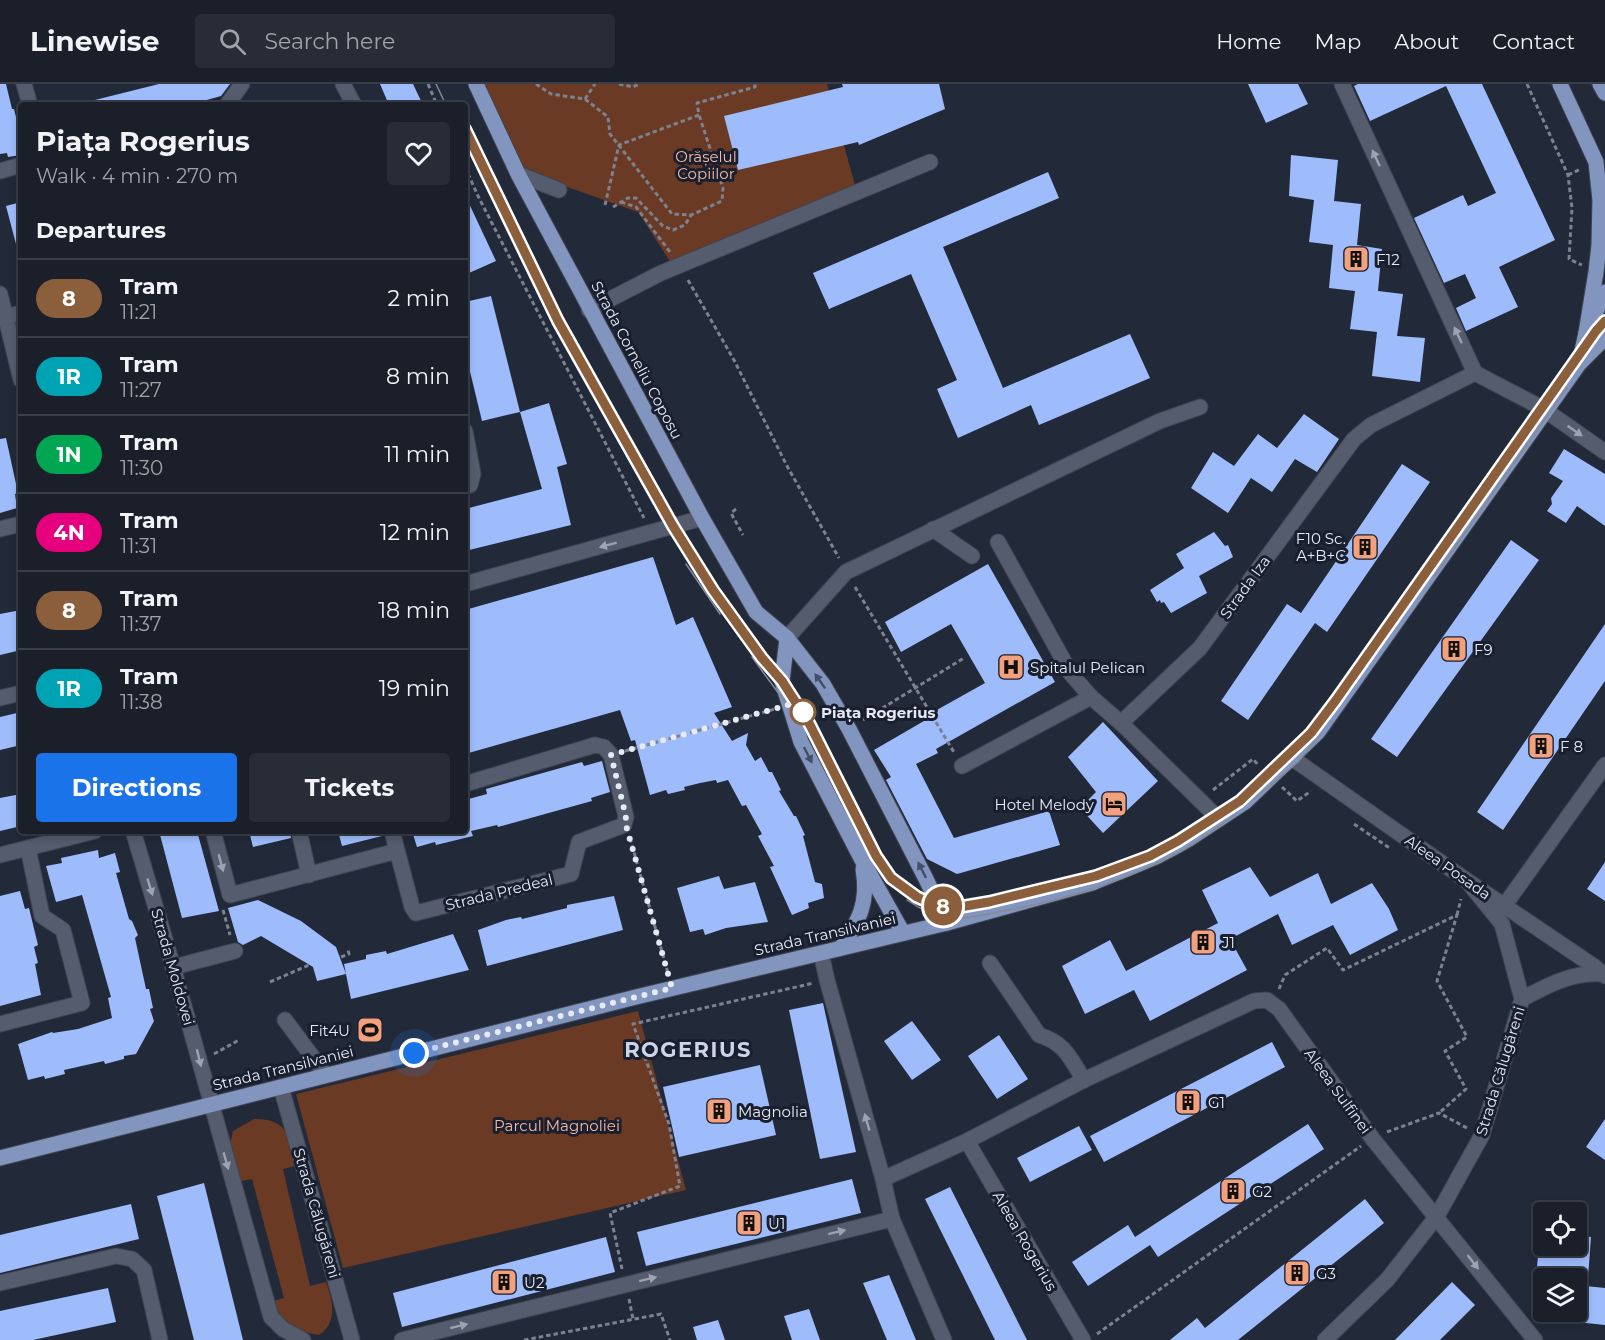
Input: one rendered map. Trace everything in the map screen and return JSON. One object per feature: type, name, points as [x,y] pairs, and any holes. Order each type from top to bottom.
[{"type":"main road","name":"Strada Corneliu Coposu","points":[[476,84],[518,174],[702,518],[756,612],[787,638],[823,684],[849,729],[932,890],[947,924]]},
{"type":"main road","points":[[1560,84],[1596,162],[1600,200],[1596,272],[1586,333]]},
{"type":"main road","points":[[1566,84],[1605,158]]},
{"type":"main road","points":[[1600,84],[1605,93]]},
{"type":"main road","name":"Strada Transilvaniei","points":[[1579,364],[1586,333],[1605,292]]},
{"type":"main road","name":"Strada Transilvaniei","points":[[0,1158],[672,988],[947,924],[1092,883],[1189,839],[1245,802],[1318,732],[1579,364],[1604,340]]},
{"type":"main road","points":[[787,638],[782,681],[801,742],[903,933]]},
{"type":"main road","points":[[841,948],[856,925],[863,905],[866,888],[862,860]]},
{"type":"street","points":[[24,84],[29,102]]},
{"type":"street","points":[[229,102],[242,84]]},
{"type":"street","points":[[343,84],[352,102]]},
{"type":"street","points":[[1342,84],[1475,373],[1546,411],[1605,452]]},
{"type":"street","points":[[589,310],[661,273],[930,162]]},
{"type":"street","points":[[0,171],[18,166]]},
{"type":"street","points":[[518,174],[559,190]]},
{"type":"street","points":[[0,294],[3,318],[18,370]]},
{"type":"street","points":[[3,318],[18,314]]},
{"type":"street","name":"Strada Iza","points":[[1121,723],[1200,648],[1354,439],[1371,425],[1475,373]]},
{"type":"street","points":[[787,638],[842,566],[933,529],[1160,421],[1200,407]]},
{"type":"street","points":[[468,447],[473,474],[468,486]]},
{"type":"street","points":[[468,583],[702,518]]},
{"type":"street","points":[[0,529],[18,525]]},
{"type":"street","points":[[933,529],[972,556]]},
{"type":"street","points":[[998,542],[1071,674],[1219,819]]},
{"type":"street","points":[[0,698],[18,694]]},
{"type":"street","points":[[962,766],[1091,696]]},
{"type":"street","points":[[468,783],[595,746],[604,747],[611,755],[626,817],[625,822]]},
{"type":"street","name":"Aleea Posada","points":[[1292,758],[1604,975]]},
{"type":"street","points":[[1504,906],[1605,765]]},
{"type":"street","name":"Strada Predeal","points":[[397,851],[412,907],[416,913],[571,874],[579,842],[616,829],[625,822]]},
{"type":"street","points":[[0,855],[82,834]]},
{"type":"street","name":"Strada Moldovei","points":[[134,834],[174,967],[210,1105]]},
{"type":"street","points":[[214,834],[230,895],[397,851],[393,834]]},
{"type":"street","points":[[300,834],[309,875]]},
{"type":"street","points":[[0,1024],[82,1003],[63,930],[42,916],[28,848]]},
{"type":"street","name":"Strada Călugăreni","points":[[1325,1340],[1387,1280],[1437,1216],[1482,1135],[1522,999],[1502,924],[1467,881]]},
{"type":"street","points":[[174,967],[235,951]]},
{"type":"street","points":[[821,953],[892,1219],[944,1340]]},
{"type":"street","points":[[990,963],[1039,1035],[1050,1038],[1062,1046],[1084,1080]]},
{"type":"street","name":"Strada Călugăreni","points":[[1522,999],[1549,984],[1574,976],[1590,973],[1604,975]]},
{"type":"street","points":[[883,1179],[967,1141],[1084,1080],[1254,1001],[1267,1000],[1272,1004]]},
{"type":"street","name":"Aleea Sulfinei","points":[[1272,1004],[1279,1009],[1372,1138],[1535,1340]]},
{"type":"street","points":[[285,1020],[326,1075]]},
{"type":"street","name":"Strada Călugăreni","points":[[281,1087],[352,1340]]},
{"type":"street","points":[[210,1105],[271,1317],[283,1329],[303,1340]]},
{"type":"street","name":"Aleea Rogerius","points":[[967,1141],[1083,1340]]},
{"type":"street","points":[[402,1340],[892,1219]]},
{"type":"street","points":[[0,1283],[116,1257],[132,1259],[144,1270],[160,1340]]},
{"type":"path","points":[[428,84],[436,102]]},
{"type":"path","points":[[536,84],[551,94],[585,99],[609,117],[610,134],[672,214],[691,215],[723,201],[723,188],[699,116],[698,103],[755,87],[754,84]]},
{"type":"path","points":[[585,99],[595,84]]},
{"type":"path","points":[[619,84],[633,87],[639,84]]},
{"type":"path","points":[[1527,84],[1568,175],[1572,208],[1569,259],[1596,272]]},
{"type":"path","points":[[618,145],[699,116]]},
{"type":"path","points":[[605,205],[618,145]]},
{"type":"path","points":[[468,174],[658,531]]},
{"type":"path","points":[[613,207],[628,198],[636,198],[663,225],[673,230],[685,225],[691,215]]},
{"type":"path","points":[[734,360],[787,466],[842,566],[962,766]]},
{"type":"path","points":[[736,509],[731,513],[742,535]]},
{"type":"path","points":[[849,729],[964,658]]},
{"type":"path","points":[[611,755],[788,705]]},
{"type":"path","points":[[1200,800],[1254,759],[1297,801],[1311,790],[1319,797]]},
{"type":"path","points":[[1346,817],[1393,851]]},
{"type":"path","points":[[625,822],[679,1014]]},
{"type":"path","points":[[230,895],[222,906],[235,951]]},
{"type":"path","points":[[1088,1340],[1372,1138],[1439,1113],[1466,1089],[1445,1051],[1467,1037],[1437,981],[1461,898]]},
{"type":"path","points":[[1272,1004],[1285,975],[1327,948],[1343,970],[1457,915]]},
{"type":"path","points":[[341,957],[349,954],[348,950]]},
{"type":"path","points":[[270,982],[309,965]]},
{"type":"path","points":[[633,1319],[610,1213],[680,1186],[669,1124],[633,1024],[827,980]]},
{"type":"path","points":[[200,1063],[240,1040]]},
{"type":"path","points":[[1439,1113],[1482,1135]]},
{"type":"path","points":[[524,1340],[661,1314],[670,1340]]},
{"type":"green space","name":"Orășelul Copiilor","points":[[483,84],[827,84],[856,189],[673,266],[638,212],[525,172]]},
{"type":"green space","name":"Parcul Magnoliei","points":[[638,1011],[686,1190],[343,1268],[296,1094]]},
{"type":"green space","points":[[254,1119],[274,1122],[281,1126],[289,1138],[299,1165],[283,1169],[310,1286],[326,1282],[332,1304],[329,1324],[319,1335],[290,1325],[270,1302],[284,1298],[252,1179],[237,1182],[229,1149],[233,1131]]},
{"type":"building","points":[[0,84],[6,84],[12,109],[18,120],[18,155],[8,157],[7,153],[0,154]]},
{"type":"building","points":[[159,84],[230,84],[221,96],[200,102],[95,102],[95,100]]},
{"type":"building","points":[[380,84],[413,84],[422,102],[388,102]]},
{"type":"building","points":[[842,84],[939,84],[945,109],[859,145],[858,142],[738,170],[724,116],[843,87]]},
{"type":"building","points":[[1248,84],[1298,84],[1308,104],[1266,123]]},
{"type":"building","points":[[1358,84],[1482,84],[1555,240],[1499,267],[1518,307],[1466,331],[1456,308],[1476,298],[1465,274],[1444,283],[1414,218],[1463,195],[1468,206],[1496,193],[1446,86],[1370,121],[1354,86]]},
{"type":"building","name":"F12","points":[[1291,155],[1338,160],[1334,201],[1361,204],[1357,245],[1382,249],[1378,291],[1403,294],[1397,336],[1425,338],[1420,382],[1372,376],[1377,332],[1350,329],[1355,291],[1329,288],[1333,245],[1309,242],[1314,200],[1289,196]]},
{"type":"building","points":[[1048,172],[1059,198],[943,247],[1003,388],[1130,334],[1150,378],[1039,425],[1031,405],[958,438],[937,389],[957,380],[911,274],[829,309],[813,273]]},
{"type":"building","points":[[468,201],[496,261],[469,273],[468,271]]},
{"type":"building","points":[[18,203],[18,244],[16,244],[6,206]]},
{"type":"building","points":[[491,296],[520,412],[482,421],[468,363],[468,301]]},
{"type":"building","points":[[549,403],[567,464],[557,467],[571,525],[468,550],[468,508],[542,489],[520,412]]},
{"type":"building","points":[[1304,414],[1339,439],[1317,472],[1295,459],[1272,492],[1251,478],[1228,513],[1191,488],[1213,452],[1234,466],[1258,434],[1277,448]]},
{"type":"building","points":[[6,438],[18,493],[15,494],[17,508],[0,513],[0,439]]},
{"type":"building","points":[[1564,449],[1605,474],[1605,526],[1577,506],[1566,523],[1547,511],[1552,504],[1551,498],[1563,481],[1549,473]]},
{"type":"building","name":"F10 Sc. A+B+C","points":[[1402,464],[1430,482],[1327,632],[1315,623],[1248,720],[1221,701],[1287,604],[1301,613]]},
{"type":"building","points":[[1214,532],[1225,546],[1228,545],[1233,557],[1199,576],[1207,593],[1171,613],[1164,602],[1161,603],[1160,600],[1157,602],[1150,590],[1184,568],[1176,554]]},
{"type":"building","name":"F9","points":[[1511,540],[1539,560],[1397,757],[1371,739]]},
{"type":"building","points":[[653,557],[676,625],[693,617],[732,707],[714,713],[732,741],[748,733],[746,745],[755,761],[761,757],[769,772],[772,772],[781,790],[779,791],[796,816],[805,835],[803,836],[815,882],[822,884],[824,898],[808,903],[809,908],[792,915],[770,867],[774,866],[758,836],[762,834],[746,805],[742,806],[728,780],[717,783],[716,780],[700,783],[668,794],[666,790],[650,795],[635,740],[631,741],[620,710],[468,753],[468,609]]},
{"type":"building","points":[[988,564],[1055,682],[936,749],[938,753],[916,764],[954,838],[1049,811],[1060,845],[957,874],[927,859],[886,780],[891,777],[874,750],[936,714],[935,711],[985,683],[951,624],[901,652],[885,622]]},
{"type":"building","points":[[18,611],[18,651],[0,655],[0,614]]},
{"type":"building","name":"F 8","points":[[1605,624],[1605,681],[1503,830],[1477,812]]},
{"type":"building","points":[[18,713],[18,746],[0,750],[0,717]]},
{"type":"building","points":[[1103,722],[1158,781],[1103,833],[1080,808],[1096,792],[1068,757]]},
{"type":"building","points":[[602,761],[610,792],[591,798],[592,801],[498,827],[497,825],[471,831],[473,836],[417,847],[413,834],[468,834],[468,799],[487,794],[486,789],[582,762],[584,766]]},
{"type":"building","points":[[18,795],[18,827],[0,831],[0,798]]},
{"type":"building","points":[[160,834],[198,834],[219,911],[182,918]]},
{"type":"building","points":[[250,834],[290,834],[291,838],[253,847]]},
{"type":"building","points":[[339,834],[382,834],[382,836],[342,846]]},
{"type":"building","points":[[98,850],[99,858],[115,853],[120,872],[116,873],[129,919],[138,935],[135,938],[146,989],[149,989],[153,1008],[150,1009],[154,1021],[136,1054],[105,1064],[104,1061],[64,1070],[65,1074],[45,1079],[44,1076],[28,1080],[18,1044],[52,1032],[78,1029],[112,1018],[108,998],[111,997],[82,895],[56,902],[46,866],[62,863],[61,858]]},
{"type":"building","points":[[1605,862],[1605,901],[1587,889]]},
{"type":"building","name":"J1","points":[[1250,867],[1270,897],[1318,873],[1331,904],[1372,883],[1389,909],[1398,930],[1350,955],[1333,925],[1292,945],[1278,914],[1230,939],[1247,970],[1150,1021],[1134,990],[1085,1014],[1062,966],[1110,940],[1126,971],[1218,923],[1202,890]]},
{"type":"building","points":[[719,876],[724,889],[755,882],[768,922],[726,928],[705,935],[703,929],[690,932],[677,888]]},
{"type":"building","points":[[20,891],[25,909],[29,908],[38,945],[34,947],[38,963],[35,964],[41,995],[0,1006],[0,896]]},
{"type":"building","points":[[614,896],[623,930],[487,966],[478,930],[506,920],[521,917],[522,919],[567,908],[567,905]]},
{"type":"building","points":[[258,900],[301,921],[336,947],[346,974],[317,981],[313,967],[261,936],[243,945],[238,942],[228,908]]},
{"type":"building","points":[[453,934],[469,970],[351,999],[344,964],[366,959],[366,955],[386,951],[387,954]]},
{"type":"building","points":[[823,1003],[856,1152],[820,1159],[789,1010]]},
{"type":"building","points":[[912,1021],[941,1060],[912,1080],[884,1041]]},
{"type":"building","points":[[999,1035],[1028,1079],[997,1099],[968,1056]]},
{"type":"building","name":"G1","points":[[1272,1042],[1285,1067],[1104,1162],[1090,1136]]},
{"type":"building","name":"Magnolia","points":[[760,1065],[776,1135],[679,1157],[663,1087]]},
{"type":"building","points":[[1605,1119],[1605,1160],[1586,1147]]},
{"type":"building","name":"G2","points":[[1308,1124],[1324,1149],[1158,1257],[1150,1245],[1088,1286],[1072,1262],[1128,1225],[1135,1237]]},
{"type":"building","points":[[1079,1126],[1092,1150],[1030,1182],[1017,1158]]},
{"type":"building","name":"U1","points":[[852,1179],[861,1213],[646,1266],[637,1232]]},
{"type":"building","points":[[204,1183],[243,1340],[194,1340],[157,1196]]},
{"type":"building","points":[[950,1187],[1027,1340],[995,1340],[925,1199]]},
{"type":"building","name":"G3","points":[[1365,1199],[1384,1223],[1238,1340],[1170,1340],[1197,1318],[1205,1328]]},
{"type":"building","points":[[131,1204],[139,1239],[0,1273],[0,1235]]},
{"type":"building","points":[[1587,1236],[1591,1237],[1588,1278],[1587,1268],[1537,1268],[1538,1256],[1587,1256]]},
{"type":"building","name":"U2","points":[[606,1237],[615,1272],[402,1327],[393,1293]]},
{"type":"building","points":[[889,1275],[916,1340],[887,1340],[863,1283]]},
{"type":"building","points":[[1452,1282],[1475,1305],[1440,1340],[1395,1340]]},
{"type":"building","points":[[1587,1286],[1605,1288],[1605,1325],[1576,1322],[1587,1322]]},
{"type":"building","points":[[108,1288],[116,1322],[33,1340],[0,1340],[0,1311]]},
{"type":"building","points":[[809,1309],[820,1340],[792,1340],[784,1316]]},
{"type":"building","points":[[718,1320],[725,1340],[697,1340],[693,1327]]},
{"type":"tram line","points":[[436,84],[445,102]]},
{"type":"tram line","points":[[468,135],[558,321],[673,526],[713,590],[803,712],[877,856],[891,878],[909,892],[937,906],[954,908],[989,902],[1096,876],[1150,856],[1240,802],[1311,733],[1605,321]]},
{"type":"tram line","name":"8","points":[[468,135],[558,321],[673,526],[713,590],[762,658],[782,681],[809,723],[876,856],[891,878],[917,897],[937,906],[954,908],[989,902],[1096,876],[1123,867],[1178,841],[1240,801],[1311,733],[1605,321]]},
{"type":"tram line","points":[[1434,577],[1567,388]]},
{"type":"tram line","points":[[686,564],[720,614]]},
{"type":"tram line","points":[[752,657],[793,713]]},
{"type":"tram line","points":[[1253,800],[1298,762],[1320,735]]},
{"type":"tram line","points":[[907,900],[932,914],[949,918],[983,915],[1049,901],[1138,872],[1180,852],[1237,813]]},
{"type":"place","name":"F12","points":[[1356,259]]},
{"type":"place","name":"F10 Sc. A+B+C","points":[[1365,547]]},
{"type":"place","name":"F9","points":[[1454,649]]},
{"type":"place","name":"Spitalul Pelican","points":[[1011,667]]},
{"type":"place","name":"Piața Rogerius","points":[[803,712]]},
{"type":"place","name":"F 8","points":[[1541,746]]},
{"type":"place","name":"Hotel Melody","points":[[1114,804]]},
{"type":"place","name":"J1","points":[[1203,942]]},
{"type":"place","name":"Fit4U","points":[[370,1030]]},
{"type":"place","name":"G1","points":[[1188,1102]]},
{"type":"place","name":"Magnolia","points":[[719,1111]]},
{"type":"place","name":"G2","points":[[1233,1191]]},
{"type":"place","name":"U1","points":[[749,1223]]},
{"type":"place","name":"G3","points":[[1297,1273]]},
{"type":"place","name":"U2","points":[[504,1282]]},
{"type":"district","name":"ROGERIUS","points":[[688,1049]]},
{"type":"route","points":[[414,1053],[672,988],[625,822],[626,817],[611,755],[788,705],[803,712]]}]
